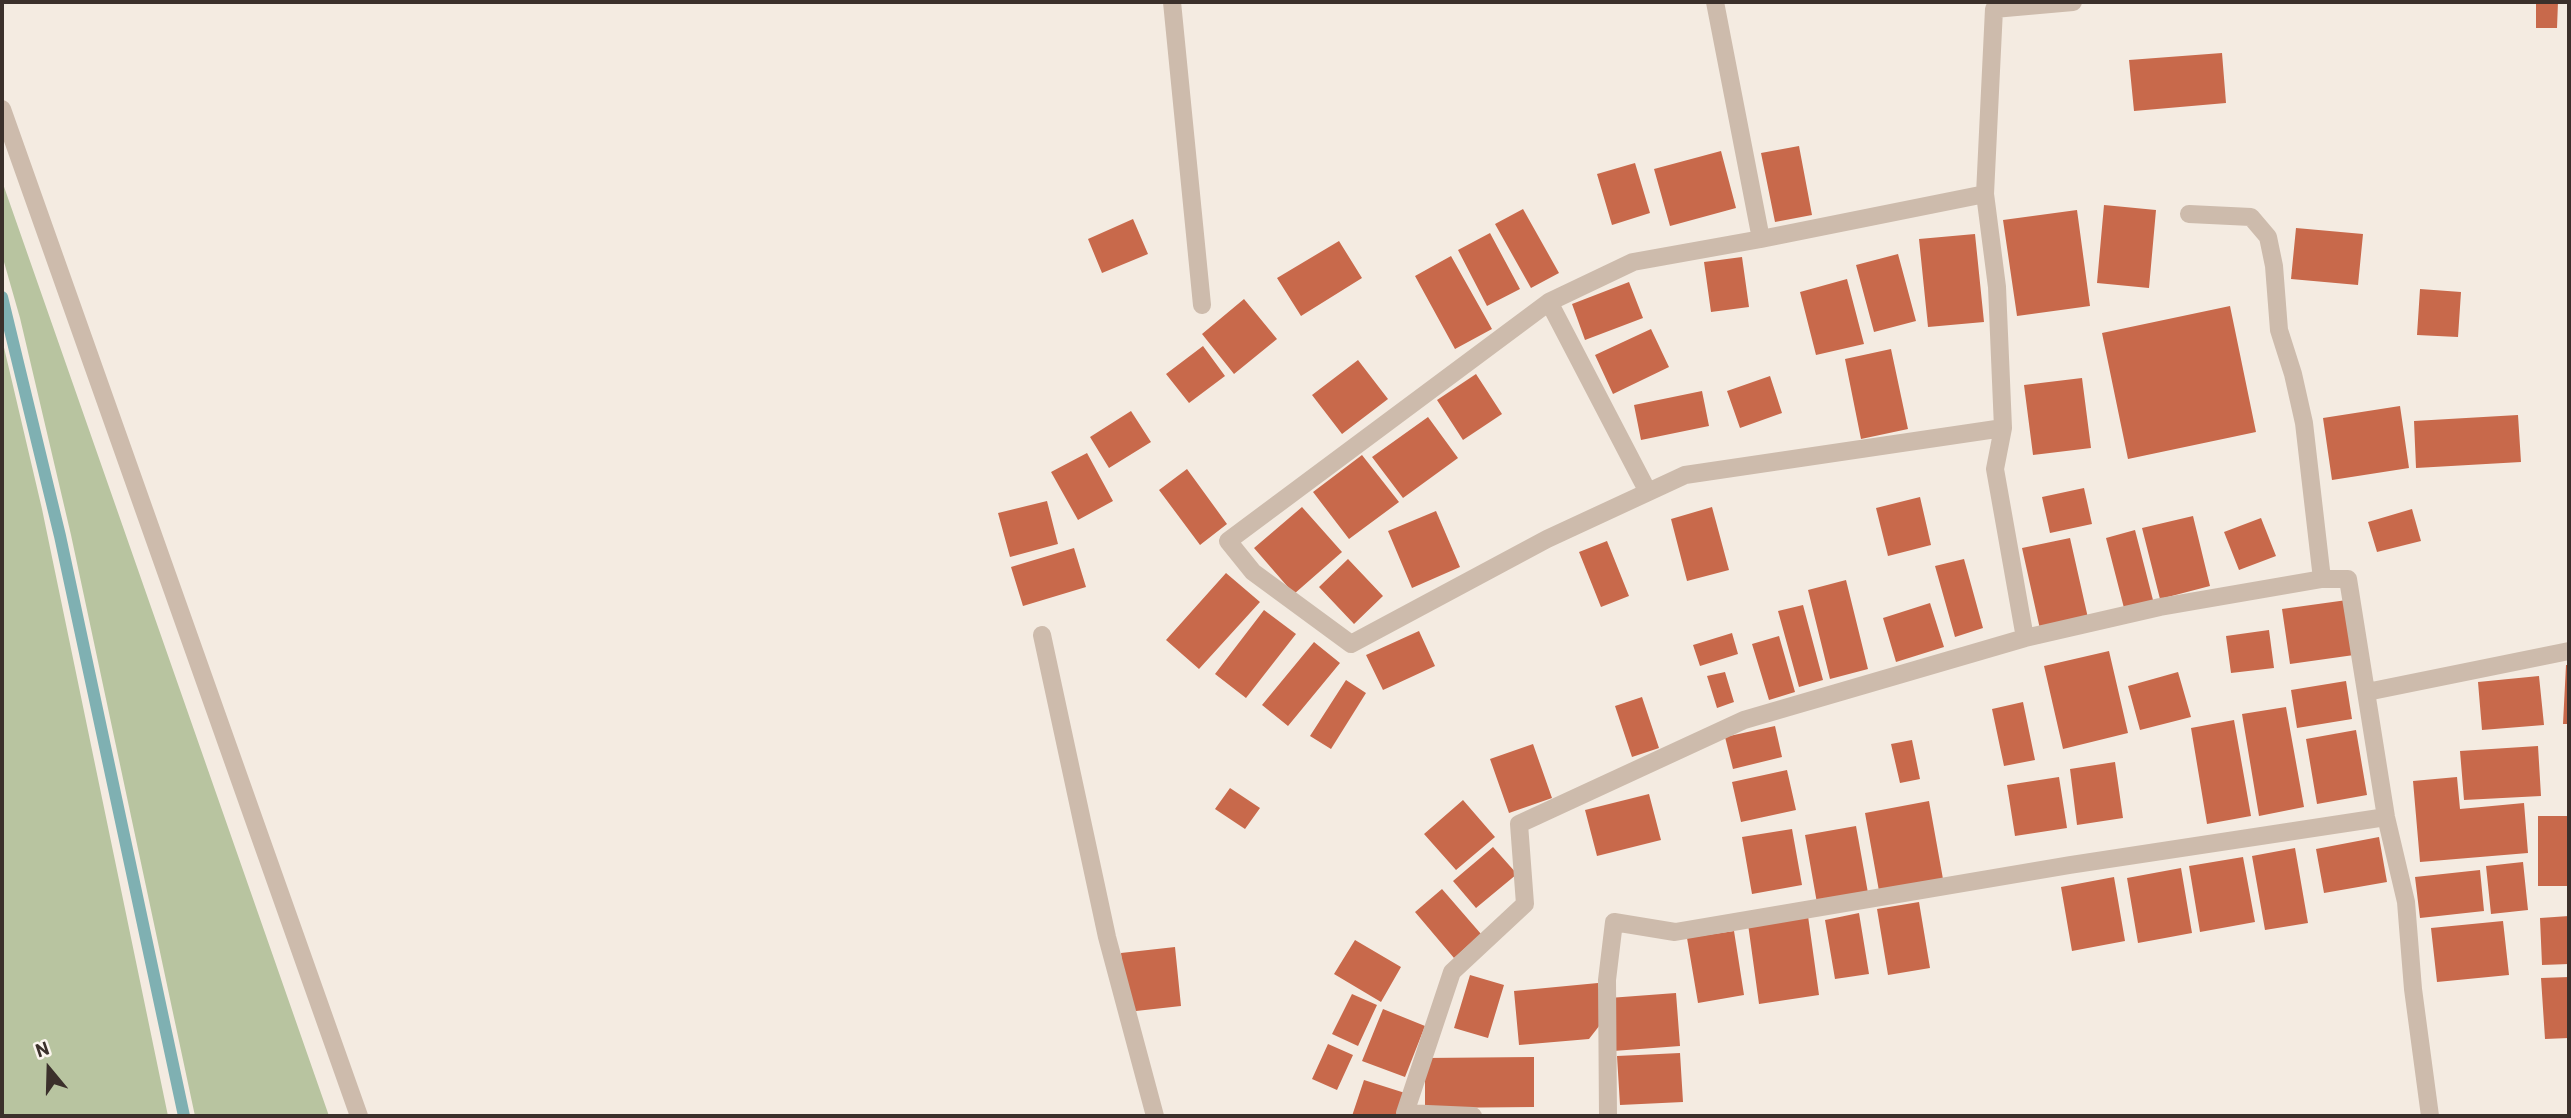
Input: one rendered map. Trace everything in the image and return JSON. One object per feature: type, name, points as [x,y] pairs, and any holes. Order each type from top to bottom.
[{"type":"street","points":[[1172,2],[1202,305]]},
{"type":"street","points":[[1715,2],[1761,239]]},
{"type":"street","points":[[2025,638],[1994,469],[2003,428],[1997,288],[1985,194],[1994,9],[2073,2]]},
{"type":"street","points":[[2,108],[359,1116]]},
{"type":"street","points":[[1985,194],[1633,262],[1549,302],[1228,541],[1253,572],[1351,644],[1547,539],[1685,475],[2003,428]]},
{"type":"street","points":[[2189,214],[2251,218],[2268,237],[2274,265],[2279,330],[2294,374],[2304,423],[2322,579]]},
{"type":"street","points":[[1549,302],[1648,492]]},
{"type":"street","points":[[1473,1116],[1405,1112],[1452,972],[1525,904],[1519,824],[1744,720],[2025,638],[2160,607],[2322,579],[2347,579],[2386,817],[2406,902],[2413,989],[2430,1116]]},
{"type":"street","points":[[1042,635],[1107,937],[1154,1116]]},
{"type":"street","points":[[2367,692],[2569,651]]},
{"type":"street","points":[[1608,1116],[1607,980],[1614,922],[1675,932],[2070,865],[2386,817]]},
{"type":"green space","points":[[2,181],[329,1116],[195,1116],[71,535],[20,318],[2,255]]},
{"type":"green space","points":[[2,339],[42,509],[168,1116],[2,1116]]},
{"type":"building","points":[[2536,2],[2558,2],[2557,28],[2536,28]]},
{"type":"building","points":[[2222,53],[2226,103],[2134,111],[2129,60]]},
{"type":"building","points":[[1799,146],[1812,215],[1775,222],[1761,153]]},
{"type":"building","points":[[1721,151],[1736,208],[1670,226],[1654,169]]},
{"type":"building","points":[[1635,163],[1650,213],[1612,225],[1597,174]]},
{"type":"building","points":[[2104,205],[2156,210],[2149,288],[2097,283]]},
{"type":"building","points":[[1523,209],[1559,273],[1531,288],[1495,224]]},
{"type":"building","points":[[2077,210],[2090,306],[2017,316],[2003,220]]},
{"type":"building","points":[[1133,219],[1148,254],[1102,273],[1088,239]]},
{"type":"building","points":[[2296,228],[2363,234],[2358,285],[2291,279]]},
{"type":"building","points":[[1490,233],[1520,289],[1487,306],[1458,250]]},
{"type":"building","points":[[1975,234],[1984,322],[1928,327],[1919,239]]},
{"type":"building","points":[[1339,241],[1362,278],[1301,316],[1277,278]]},
{"type":"building","points":[[1898,254],[1916,321],[1874,332],[1856,265]]},
{"type":"building","points":[[1451,256],[1492,329],[1455,349],[1415,276]]},
{"type":"building","points":[[1742,257],[1749,307],[1711,312],[1704,262]]},
{"type":"building","points":[[1847,279],[1864,344],[1816,355],[1800,292]]},
{"type":"building","points":[[1629,282],[1643,318],[1585,340],[1572,304]]},
{"type":"building","points":[[2420,289],[2461,292],[2458,337],[2417,335]]},
{"type":"building","points":[[1244,299],[1277,339],[1234,374],[1202,334]]},
{"type":"building","points":[[2230,306],[2256,432],[2128,459],[2102,333]]},
{"type":"building","points":[[1651,329],[1669,367],[1613,394],[1595,355]]},
{"type":"building","points":[[1203,346],[1225,376],[1189,403],[1166,374]]},
{"type":"building","points":[[1891,349],[1908,429],[1861,439],[1845,359]]},
{"type":"building","points":[[1358,360],[1388,399],[1342,434],[1312,395]]},
{"type":"building","points":[[1476,374],[1502,414],[1463,440],[1437,400]]},
{"type":"building","points":[[1770,376],[1782,413],[1740,428],[1727,391]]},
{"type":"building","points":[[2082,378],[2091,448],[2033,455],[2024,385]]},
{"type":"building","points":[[1702,391],[1709,426],[1641,440],[1634,405]]},
{"type":"building","points":[[2400,406],[2409,468],[2332,480],[2323,418]]},
{"type":"building","points":[[1131,411],[1151,442],[1109,468],[1090,437]]},
{"type":"building","points":[[2518,415],[2521,462],[2416,468],[2414,421]]},
{"type":"building","points":[[1428,417],[1458,458],[1403,498],[1372,457]]},
{"type":"building","points":[[1087,453],[1113,501],[1078,520],[1051,472]]},
{"type":"building","points":[[1362,455],[1399,502],[1349,539],[1313,492]]},
{"type":"building","points":[[1187,469],[1227,524],[1200,545],[1159,490]]},
{"type":"building","points":[[2084,488],[2092,524],[2050,533],[2042,497]]},
{"type":"building","points":[[1920,497],[1931,545],[1888,556],[1876,508]]},
{"type":"building","points":[[1047,501],[1058,544],[1010,557],[998,513]]},
{"type":"building","points":[[1302,507],[1342,552],[1294,594],[1254,548]]},
{"type":"building","points":[[1712,507],[1729,570],[1687,581],[1671,519]]},
{"type":"building","points":[[2412,509],[2421,541],[2377,552],[2368,522]]},
{"type":"building","points":[[1436,511],[1460,567],[1412,588],[1388,531]]},
{"type":"building","points":[[2193,516],[2210,586],[2160,599],[2142,528]]},
{"type":"building","points":[[2261,518],[2276,556],[2239,570],[2224,532]]},
{"type":"building","points":[[2135,530],[2153,600],[2124,608],[2106,538]]},
{"type":"building","points":[[2070,538],[2088,618],[2040,629],[2022,548]]},
{"type":"building","points":[[1607,541],[1629,596],[1601,607],[1579,552]]},
{"type":"building","points":[[1074,548],[1086,587],[1023,606],[1011,567]]},
{"type":"building","points":[[1348,559],[1383,596],[1354,624],[1319,587]]},
{"type":"building","points":[[1964,559],[1983,628],[1955,637],[1935,566]]},
{"type":"building","points":[[1226,573],[1260,602],[1199,669],[1166,640]]},
{"type":"building","points":[[1846,580],[1868,669],[1830,679],[1808,590]]},
{"type":"building","points":[[2347,600],[2354,655],[2290,664],[2282,609]]},
{"type":"building","points":[[1930,603],[1944,647],[1896,662],[1883,618]]},
{"type":"building","points":[[1803,605],[1823,680],[1799,687],[1778,611]]},
{"type":"building","points":[[1264,610],[1296,634],[1246,698],[1215,674]]},
{"type":"building","points":[[2269,630],[2274,668],[2231,673],[2226,636]]},
{"type":"building","points":[[1419,631],[1435,666],[1383,690],[1366,655]]},
{"type":"building","points":[[1732,633],[1738,654],[1700,666],[1693,645]]},
{"type":"building","points":[[1779,636],[1795,692],[1769,700],[1752,644]]},
{"type":"building","points":[[1314,642],[1340,663],[1288,726],[1262,705]]},
{"type":"building","points":[[2109,651],[2128,733],[2063,749],[2044,666]]},
{"type":"building","points":[[2566,665],[2569,665],[2569,724],[2563,724]]},
{"type":"building","points":[[1725,672],[1734,702],[1717,708],[1707,676]]},
{"type":"building","points":[[2178,672],[2191,717],[2140,730],[2128,686]]},
{"type":"building","points":[[2539,676],[2544,725],[2482,730],[2478,682]]},
{"type":"building","points":[[1346,680],[1366,693],[1331,749],[1310,736]]},
{"type":"building","points":[[2346,681],[2352,719],[2297,728],[2291,690]]},
{"type":"building","points":[[1642,697],[1659,748],[1632,757],[1615,706]]},
{"type":"building","points":[[2023,702],[2035,760],[2004,766],[1992,709]]},
{"type":"building","points":[[2286,707],[2304,807],[2259,816],[2242,714]]},
{"type":"building","points":[[2234,720],[2251,816],[2207,824],[2191,728]]},
{"type":"building","points":[[1775,726],[1782,757],[1733,769],[1725,737]]},
{"type":"building","points":[[2356,730],[2367,795],[2317,804],[2306,739]]},
{"type":"building","points":[[1912,740],[1920,779],[1900,783],[1891,744]]},
{"type":"building","points":[[1533,744],[1552,798],[1509,813],[1490,759]]},
{"type":"building","points":[[2538,746],[2541,796],[2464,800],[2460,751]]},
{"type":"building","points":[[2115,762],[2123,818],[2077,825],[2070,769]]},
{"type":"building","points":[[1787,770],[1796,810],[1741,822],[1732,782]]},
{"type":"building","points":[[2059,777],[2067,828],[2015,836],[2007,785]]},
{"type":"building","points":[[2457,777],[2460,809],[2524,803],[2528,853],[2420,862],[2413,781]]},
{"type":"building","points":[[1230,788],[1260,808],[1245,829],[1215,809]]},
{"type":"building","points":[[1649,794],[1661,840],[1597,856],[1585,810]]},
{"type":"building","points":[[1463,800],[1495,837],[1456,870],[1424,834]]},
{"type":"building","points":[[1929,801],[1943,879],[1879,891],[1865,813]]},
{"type":"building","points":[[2538,816],[2569,816],[2569,886],[2538,886]]},
{"type":"building","points":[[1856,826],[1868,893],[1817,903],[1805,835]]},
{"type":"building","points":[[1792,829],[1802,885],[1752,894],[1742,837]]},
{"type":"building","points":[[2379,837],[2387,882],[2324,893],[2316,849]]},
{"type":"building","points":[[1493,847],[1517,874],[1476,908],[1453,881]]},
{"type":"building","points":[[2295,848],[2308,923],[2265,930],[2252,856]]},
{"type":"building","points":[[2243,857],[2255,922],[2200,932],[2189,866]]},
{"type":"building","points":[[2523,862],[2528,910],[2491,914],[2486,866]]},
{"type":"building","points":[[2181,868],[2192,933],[2138,943],[2127,878]]},
{"type":"building","points":[[2480,870],[2484,911],[2420,918],[2415,877]]},
{"type":"building","points":[[2114,877],[2125,941],[2072,951],[2061,887]]},
{"type":"building","points":[[1442,889],[1481,934],[1454,958],[1415,912]]},
{"type":"building","points":[[1919,902],[1930,968],[1888,975],[1877,909]]},
{"type":"building","points":[[1859,913],[1869,974],[1835,979],[1825,920]]},
{"type":"building","points":[[1808,916],[1819,995],[1759,1004],[1748,924]]},
{"type":"building","points":[[2569,916],[2569,964],[2542,965],[2540,918]]},
{"type":"building","points":[[2503,921],[2509,975],[2437,982],[2431,928]]},
{"type":"building","points":[[1734,931],[1744,995],[1698,1003],[1687,938]]},
{"type":"building","points":[[1355,940],[1401,967],[1381,1002],[1334,974]]},
{"type":"building","points":[[1175,947],[1181,1006],[1127,1012],[1121,953]]},
{"type":"building","points":[[1470,975],[1504,985],[1488,1038],[1454,1028]]},
{"type":"building","points":[[2569,977],[2569,1038],[2545,1039],[2541,978]]},
{"type":"building","points":[[1598,983],[1603,1021],[1589,1039],[1519,1045],[1514,991]]},
{"type":"building","points":[[1676,993],[1680,1046],[1613,1051],[1609,998]]},
{"type":"building","points":[[1352,994],[1377,1005],[1358,1046],[1332,1034]]},
{"type":"building","points":[[1383,1009],[1425,1026],[1405,1077],[1362,1061]]},
{"type":"building","points":[[1328,1044],[1353,1055],[1337,1090],[1312,1079]]},
{"type":"building","points":[[1680,1053],[1683,1102],[1620,1105],[1617,1056]]},
{"type":"building","points":[[1534,1057],[1534,1107],[1425,1108],[1425,1058]]},
{"type":"building","points":[[1364,1080],[1405,1093],[1398,1116],[1352,1116]]},
{"type":"waterway","points":[[2,297],[60,536],[184,1116]]}]
